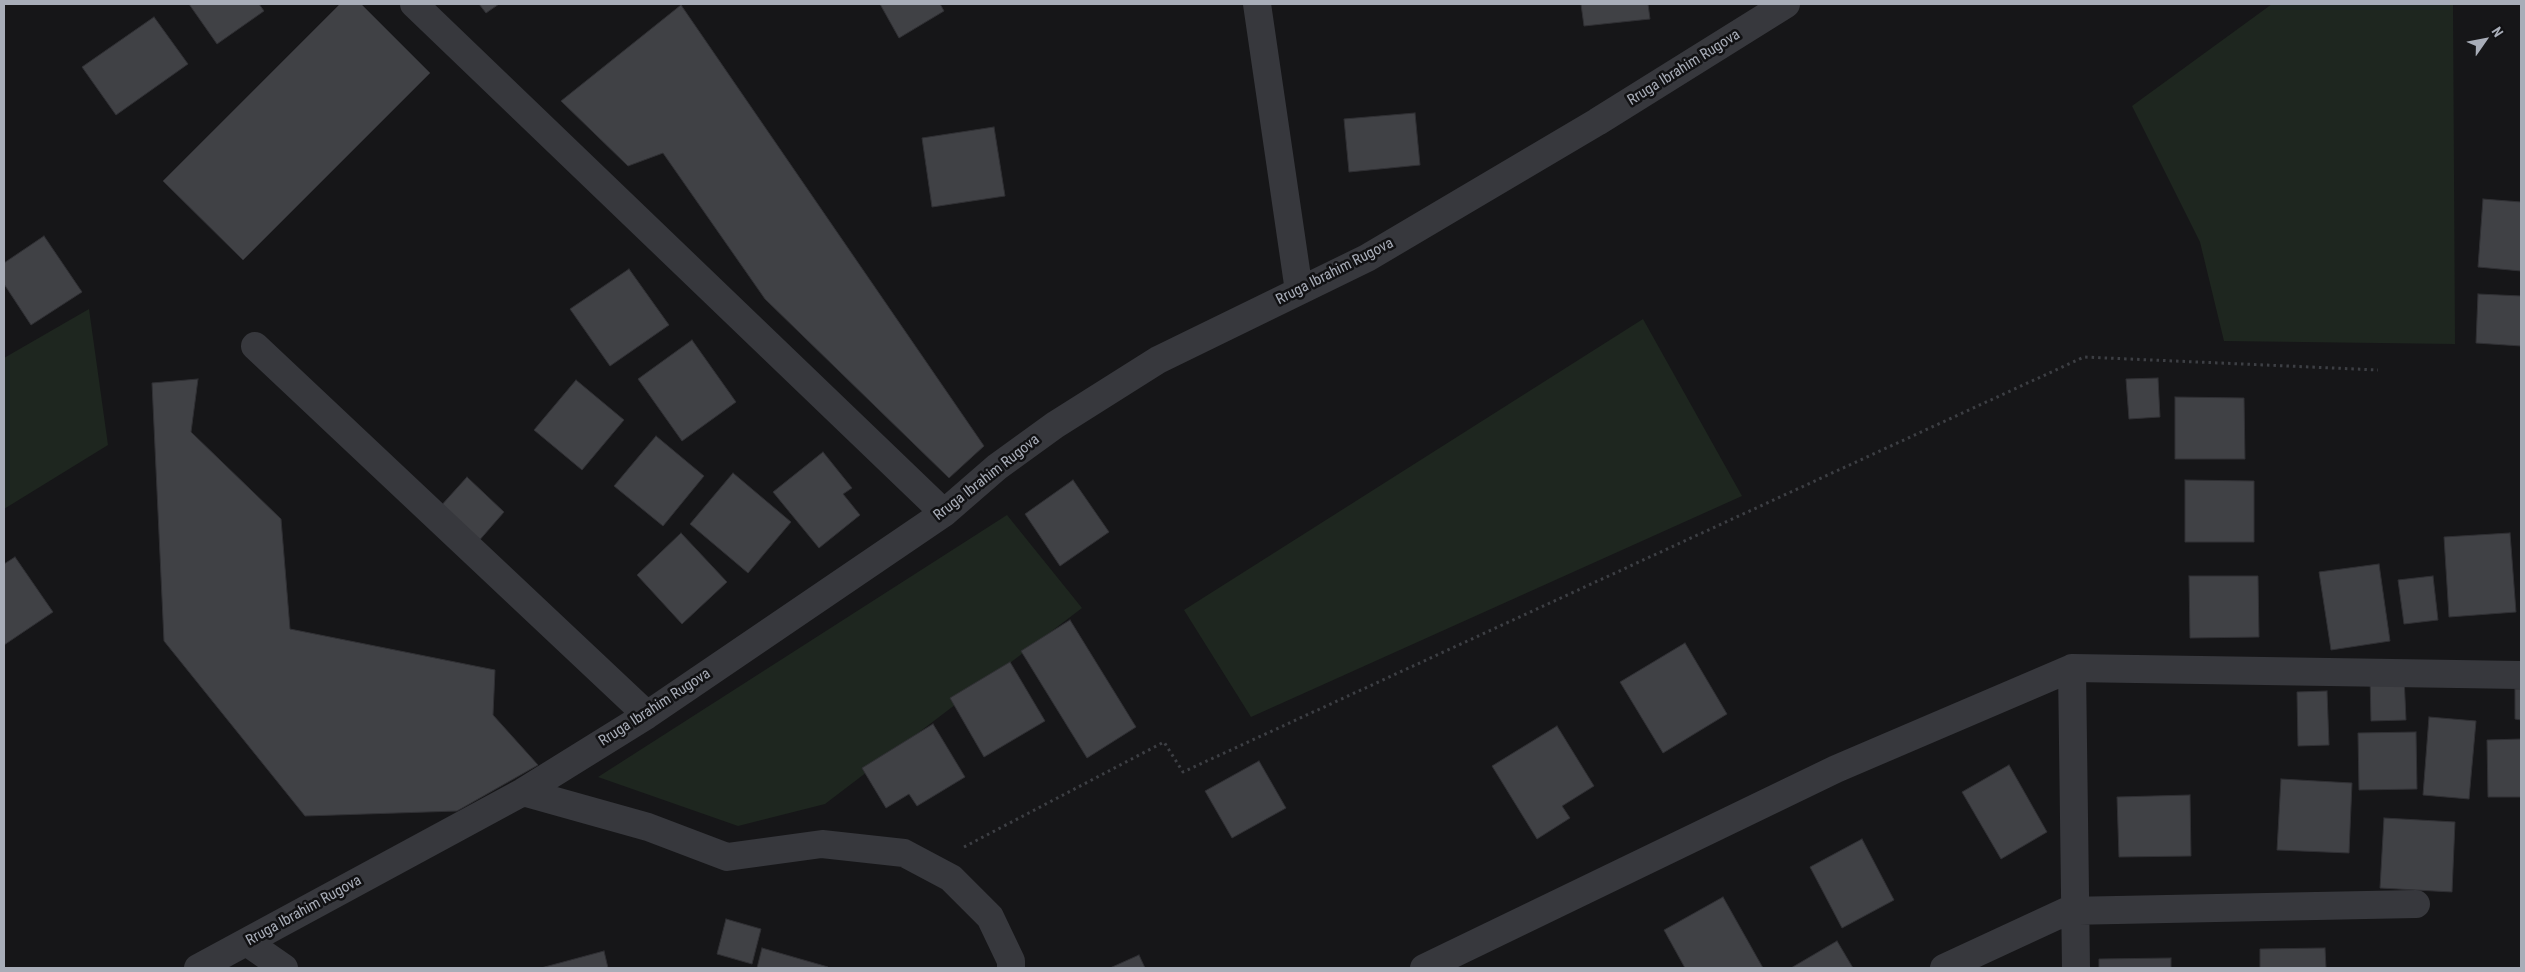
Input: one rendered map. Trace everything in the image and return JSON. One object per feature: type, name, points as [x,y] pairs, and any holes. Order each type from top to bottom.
[{"type":"street","points":[[414,4],[944,513]]},
{"type":"street","points":[[1258,4],[1299,291]]},
{"type":"street","name":"Rruga Ibrahim Rugova","points":[[198,968],[248,943],[523,792],[647,714],[944,513],[997,467],[1033,441],[1150,365],[1367,258],[1597,122],[1786,4]]},
{"type":"street","points":[[255,346],[647,714]]},
{"type":"street","points":[[2072,668],[2076,968]]},
{"type":"street","points":[[1424,968],[1836,769],[2072,668],[2521,675]]},
{"type":"street","points":[[523,792],[648,827],[727,857],[822,844],[904,853],[951,878],[990,917],[1011,961],[1011,968]]},
{"type":"street","points":[[1944,968],[2067,911],[2416,904]]},
{"type":"street","points":[[248,943],[284,968]]},
{"type":"path","points":[[929,866],[1164,742],[1183,772],[2084,356],[2378,370]]},
{"type":"shaded area","points":[[2272,4],[2453,4],[2455,344],[2224,341],[2200,242],[2132,106]]},
{"type":"shaded area","points":[[89,309],[108,445],[4,509],[4,358]]},
{"type":"shaded area","points":[[1643,319],[1742,496],[1251,717],[1184,610]]},
{"type":"shaded area","points":[[1007,515],[1082,608],[825,804],[738,826],[598,777]]},
{"type":"building","points":[[189,4],[259,4],[264,11],[217,44]]},
{"type":"building","points":[[340,4],[361,4],[430,73],[243,260],[163,181]]},
{"type":"building","points":[[479,4],[499,4],[486,13]]},
{"type":"building","points":[[880,4],[940,4],[944,11],[899,38]]},
{"type":"building","points":[[1581,4],[1648,4],[1650,19],[1584,26]]},
{"type":"building","points":[[681,5],[984,446],[949,478],[765,299],[663,153],[628,166],[561,101]]},
{"type":"building","points":[[154,17],[188,64],[116,115],[82,67]]},
{"type":"building","points":[[1415,113],[1420,165],[1349,172],[1344,119]]},
{"type":"building","points":[[994,127],[1005,196],[932,207],[922,138]]},
{"type":"building","points":[[2483,199],[2521,202],[2521,271],[2478,267]]},
{"type":"building","points":[[44,236],[82,292],[31,325],[4,284],[4,263]]},
{"type":"building","points":[[629,269],[669,325],[610,366],[570,309]]},
{"type":"building","points":[[2478,294],[2521,296],[2521,346],[2476,343]]},
{"type":"building","points":[[692,340],[736,402],[682,441],[638,379]]},
{"type":"building","points":[[2158,378],[2160,417],[2129,419],[2126,379]]},
{"type":"building","points":[[198,379],[191,432],[281,519],[290,629],[495,670],[493,715],[538,765],[457,811],[305,816],[164,641],[152,383]]},
{"type":"building","points":[[576,380],[624,420],[582,470],[534,430]]},
{"type":"building","points":[[2175,397],[2244,398],[2245,459],[2175,459]]},
{"type":"building","points":[[656,436],[704,476],[663,526],[614,486]]},
{"type":"building","points":[[823,452],[852,488],[843,494],[860,515],[819,548],[773,492]]},
{"type":"building","points":[[733,473],[791,522],[748,573],[690,524]]},
{"type":"building","points":[[467,477],[504,512],[477,543],[439,508]]},
{"type":"building","points":[[1073,480],[1109,532],[1060,566],[1025,514]]},
{"type":"building","points":[[2185,480],[2254,481],[2254,542],[2185,542]]},
{"type":"building","points":[[681,533],[727,582],[682,624],[637,575]]},
{"type":"building","points":[[2510,533],[2516,612],[2449,617],[2444,537]]},
{"type":"building","points":[[15,557],[53,612],[4,645],[4,564]]},
{"type":"building","points":[[2379,564],[2390,641],[2331,650],[2319,572]]},
{"type":"building","points":[[2189,576],[2258,576],[2259,637],[2190,638]]},
{"type":"building","points":[[2433,576],[2438,620],[2404,624],[2398,580]]},
{"type":"building","points":[[1070,620],[1136,727],[1087,758],[1021,651]]},
{"type":"building","points":[[1685,643],[1727,714],[1663,753],[1620,682]]},
{"type":"building","points":[[1010,662],[1045,721],[984,757],[950,698]]},
{"type":"building","points":[[2370,676],[2404,676],[2406,720],[2371,721]]},
{"type":"building","points":[[2515,689],[2521,689],[2521,720],[2515,719]]},
{"type":"building","points":[[2327,691],[2329,745],[2298,746],[2297,692]]},
{"type":"building","points":[[2429,717],[2476,721],[2469,799],[2423,795]]},
{"type":"building","points":[[933,724],[965,777],[917,806],[909,794],[886,808],[862,768]]},
{"type":"building","points":[[1557,726],[1594,786],[1562,806],[1570,818],[1537,839],[1492,766]]},
{"type":"building","points":[[2416,732],[2417,789],[2359,790],[2358,733]]},
{"type":"building","points":[[2521,739],[2521,797],[2488,797],[2487,740]]},
{"type":"building","points":[[1259,761],[1286,808],[1232,838],[1205,791]]},
{"type":"building","points":[[2009,765],[2047,832],[2001,859],[1962,792]]},
{"type":"building","points":[[2281,779],[2352,783],[2349,853],[2277,850]]},
{"type":"building","points":[[2190,795],[2191,856],[2119,857],[2117,797]]},
{"type":"building","points":[[2384,818],[2455,822],[2452,892],[2380,888]]},
{"type":"building","points":[[1862,839],[1894,900],[1842,928],[1810,867]]},
{"type":"building","points":[[1723,897],[1763,968],[1685,968],[1664,930]]},
{"type":"building","points":[[726,919],[761,929],[752,964],[717,954]]},
{"type":"building","points":[[1837,941],[1853,968],[1791,968]]},
{"type":"building","points":[[762,948],[828,967],[757,968]]},
{"type":"building","points":[[2325,948],[2326,968],[2260,968],[2260,949]]},
{"type":"building","points":[[604,951],[608,968],[541,968]]},
{"type":"building","points":[[1139,955],[1145,968],[1110,968]]},
{"type":"building","points":[[2171,958],[2171,968],[2099,968],[2099,959]]}]
